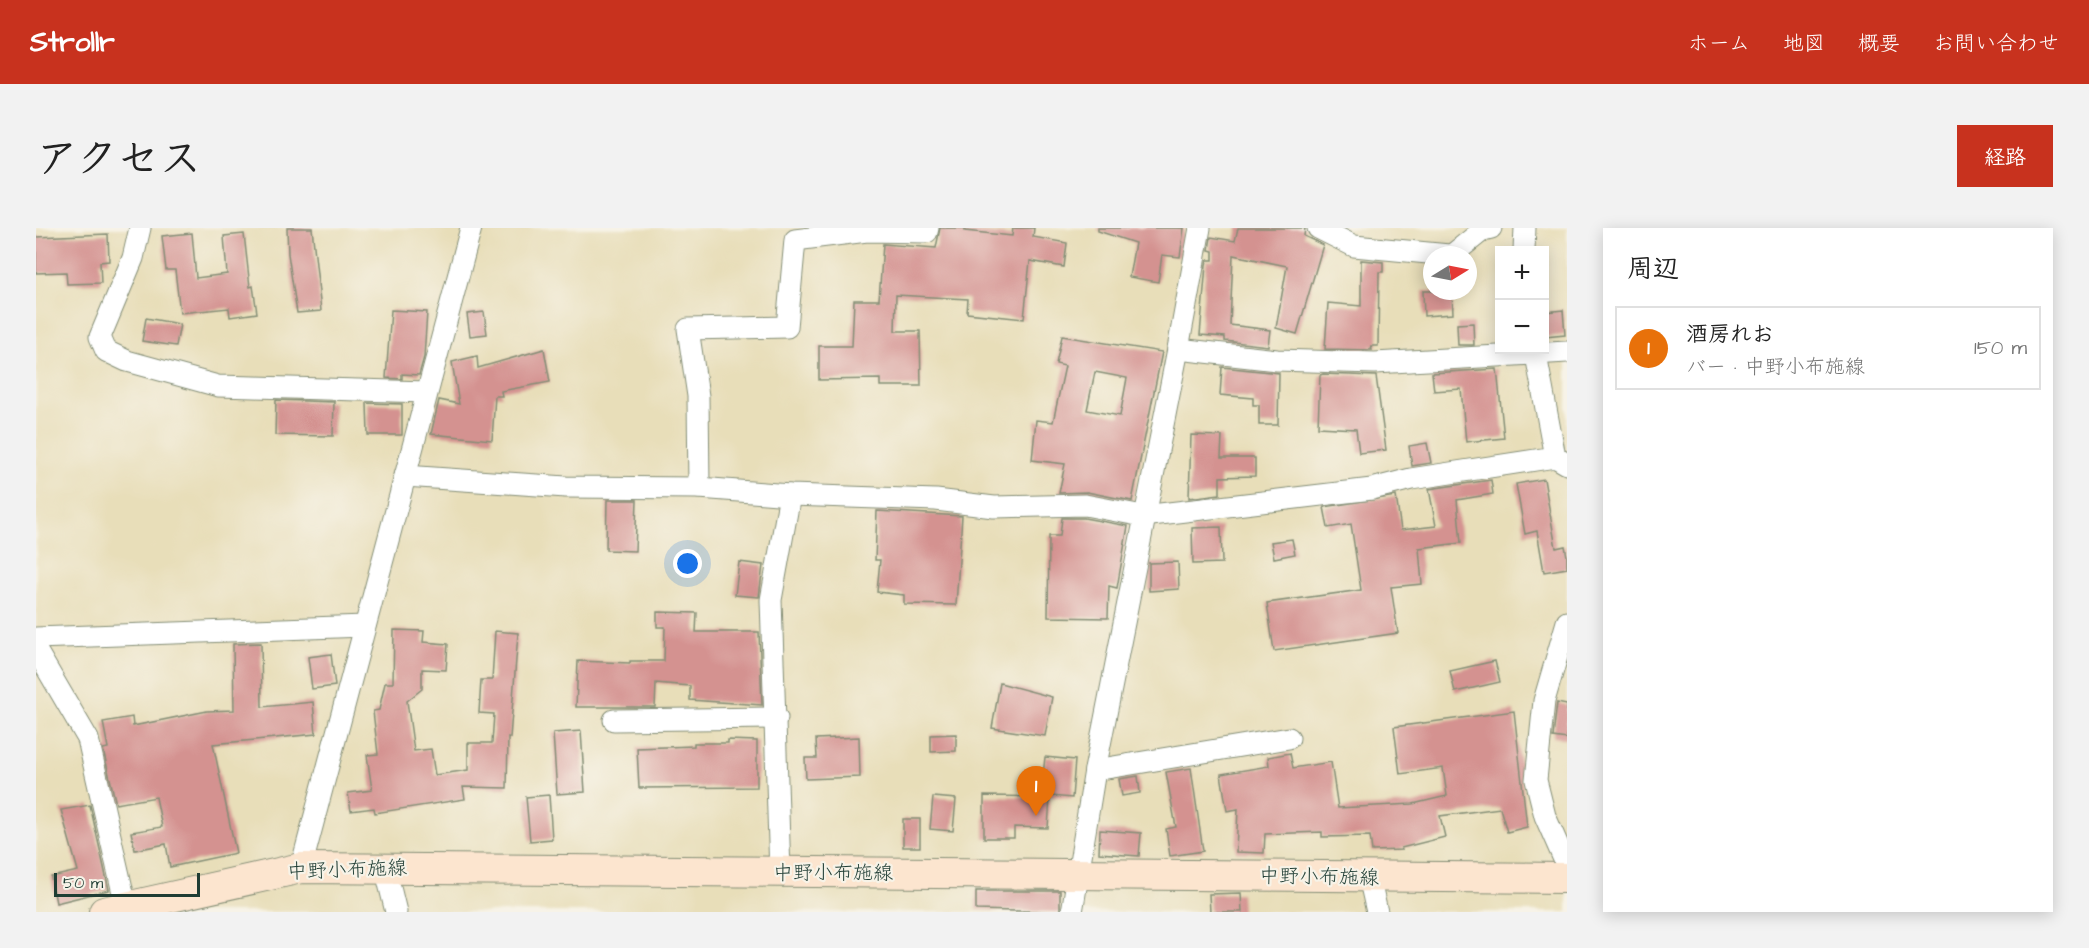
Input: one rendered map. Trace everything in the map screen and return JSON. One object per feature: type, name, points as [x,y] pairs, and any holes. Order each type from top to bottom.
[{"type":"main road","name":"中野小布施線","points":[[115,909],[301,868],[1567,878]]},
{"type":"street","points":[[140,228],[133,258],[100,337],[106,351],[128,361],[218,386],[428,392]]},
{"type":"street","points":[[301,868],[471,228]]},
{"type":"street","points":[[699,488],[698,396],[688,329],[786,327],[795,240],[867,231],[927,232],[928,228]]},
{"type":"street","points":[[1072,912],[1095,770],[1200,228]]},
{"type":"street","points":[[1318,228],[1354,246],[1423,252]]},
{"type":"street","points":[[1463,246],[1483,230],[1491,228]]},
{"type":"street","points":[[1524,246],[1526,228]]},
{"type":"street","points":[[1178,349],[1277,360],[1375,363],[1510,354]]},
{"type":"street","points":[[1549,352],[1567,352]]},
{"type":"street","points":[[405,476],[566,487],[699,488],[790,495],[936,500],[994,507],[1085,505],[1143,516],[1372,489],[1411,479],[1561,460],[1525,354]]},
{"type":"street","points":[[780,873],[777,718],[771,600],[790,495]]},
{"type":"street","points":[[1567,622],[1544,701],[1536,780],[1545,816],[1567,867]]},
{"type":"street","points":[[36,638],[365,626]]},
{"type":"street","points":[[36,650],[88,739],[115,909]]},
{"type":"street","points":[[615,720],[777,718]]},
{"type":"street","points":[[1095,770],[1289,738]]},
{"type":"street","points":[[385,867],[396,912]]},
{"type":"street","points":[[1369,877],[1377,912]]},
{"type":"building","points":[[287,228],[312,228],[321,311],[297,313],[288,254]]},
{"type":"building","points":[[940,228],[965,228],[965,231],[1012,236],[1013,228],[1034,228],[1033,237],[1067,243],[1064,267],[1030,261],[1024,319],[967,313],[968,299],[896,295],[895,331],[920,331],[921,386],[880,386],[880,379],[819,380],[819,346],[852,346],[854,300],[879,300],[883,244],[936,248]]},
{"type":"building","points":[[1098,228],[1184,228],[1180,257],[1162,255],[1158,282],[1129,277],[1135,243],[1098,231]]},
{"type":"building","points":[[1238,228],[1305,228],[1304,236],[1323,245],[1297,334],[1276,328],[1287,266],[1233,255],[1230,325],[1270,330],[1268,346],[1225,341],[1225,337],[1200,335],[1206,265],[1207,260],[1213,260],[1213,251],[1209,250],[1211,237],[1235,241]]},
{"type":"building","points":[[192,233],[196,278],[227,274],[224,236],[244,234],[250,287],[253,286],[257,313],[230,317],[229,308],[180,313],[175,270],[166,270],[162,236]]},
{"type":"building","points":[[108,234],[109,261],[100,262],[101,283],[67,284],[66,272],[36,273],[36,237]]},
{"type":"building","points":[[1361,260],[1383,262],[1383,272],[1379,272],[1378,346],[1371,346],[1372,350],[1325,349],[1328,303],[1361,306]]},
{"type":"building","points":[[1423,300],[1452,300],[1453,314],[1424,316]]},
{"type":"building","points":[[391,310],[427,312],[424,357],[419,375],[402,374],[402,379],[386,378]]},
{"type":"building","points":[[1563,310],[1565,335],[1549,337],[1549,312]]},
{"type":"building","points":[[484,312],[487,334],[470,336],[467,314]]},
{"type":"building","points":[[146,318],[180,324],[176,346],[142,341]]},
{"type":"building","points":[[1473,323],[1474,345],[1458,345],[1457,324]]},
{"type":"building","points":[[1062,336],[1162,352],[1132,501],[1087,492],[1059,493],[1065,464],[1032,460],[1036,420],[1053,422],[1065,366],[1056,364]],"holes":[[[1095,372],[1127,378],[1120,416],[1087,410]]]},
{"type":"building","points":[[544,349],[550,382],[501,391],[502,396],[495,396],[492,440],[431,434],[439,400],[459,404],[452,362],[477,356],[478,368]]},
{"type":"building","points":[[1222,367],[1279,373],[1278,425],[1259,425],[1259,405],[1253,405],[1253,398],[1220,395]]},
{"type":"building","points":[[1497,369],[1504,438],[1466,442],[1461,389],[1434,391],[1432,373]]},
{"type":"building","points":[[1320,375],[1376,376],[1386,450],[1359,453],[1356,429],[1318,427]]},
{"type":"building","points":[[276,400],[334,402],[333,436],[275,435]]},
{"type":"building","points":[[367,403],[402,404],[402,435],[368,435]]},
{"type":"building","points":[[1191,435],[1222,436],[1221,458],[1255,458],[1255,476],[1220,477],[1220,494],[1189,498]]},
{"type":"building","points":[[1427,443],[1431,463],[1412,466],[1409,446]]},
{"type":"building","points":[[1544,479],[1556,548],[1565,546],[1567,568],[1544,572],[1537,531],[1525,534],[1516,484]]},
{"type":"building","points":[[1491,480],[1493,494],[1457,500],[1461,543],[1419,548],[1422,584],[1391,587],[1398,633],[1274,651],[1267,603],[1361,590],[1351,524],[1328,528],[1324,507],[1396,496],[1401,530],[1436,526],[1429,489]]},
{"type":"building","points":[[607,500],[637,500],[635,551],[606,550]]},
{"type":"building","points":[[877,511],[962,516],[956,605],[904,604],[904,595],[877,592],[880,560],[875,560]]},
{"type":"building","points":[[1062,518],[1084,518],[1128,526],[1117,588],[1109,586],[1108,618],[1048,617],[1049,536],[1060,536]]},
{"type":"building","points":[[1221,527],[1222,563],[1193,564],[1192,528]]},
{"type":"building","points":[[1292,539],[1295,554],[1274,558],[1271,542]]},
{"type":"building","points":[[739,562],[763,565],[759,597],[735,595]]},
{"type":"building","points":[[1178,562],[1179,589],[1149,591],[1149,563]]},
{"type":"building","points":[[657,612],[697,613],[696,632],[759,632],[762,705],[690,700],[690,686],[656,683],[655,707],[576,707],[578,661],[630,663],[630,661],[664,661],[665,627],[657,627]]},
{"type":"building","points":[[394,630],[424,631],[423,642],[448,644],[446,670],[422,669],[422,689],[407,701],[414,751],[431,749],[435,775],[468,770],[468,743],[492,743],[494,714],[479,713],[481,680],[492,680],[495,631],[518,633],[510,738],[508,737],[507,788],[463,787],[465,799],[375,813],[374,808],[351,811],[348,793],[372,790],[367,755],[378,754],[373,711],[379,710],[385,683],[393,683]]},
{"type":"building","points":[[261,643],[262,707],[313,702],[316,734],[213,744],[236,853],[170,867],[166,844],[135,850],[131,832],[162,827],[156,797],[116,804],[103,749],[108,748],[103,722],[132,717],[133,726],[207,711],[234,710],[233,644]]},
{"type":"building","points":[[331,654],[335,686],[312,689],[308,657]]},
{"type":"building","points":[[1495,661],[1500,682],[1455,692],[1450,671]]},
{"type":"building","points":[[1000,683],[1052,697],[1045,736],[992,728]]},
{"type":"building","points":[[1557,703],[1567,705],[1567,739],[1553,737]]},
{"type":"building","points":[[1514,711],[1527,827],[1507,832],[1500,808],[1440,816],[1445,837],[1401,848],[1402,850],[1372,851],[1370,836],[1322,837],[1322,832],[1265,834],[1264,853],[1236,852],[1238,809],[1227,811],[1221,774],[1269,766],[1268,757],[1290,753],[1293,768],[1331,762],[1338,808],[1413,804],[1447,796],[1443,768],[1400,774],[1394,727]]},
{"type":"building","points":[[581,731],[585,792],[557,794],[553,733]]},
{"type":"building","points":[[956,734],[956,751],[931,752],[931,735]]},
{"type":"building","points":[[859,737],[860,777],[806,779],[805,758],[817,758],[816,739]]},
{"type":"building","points":[[728,740],[757,741],[757,787],[639,788],[637,748],[694,746],[694,743],[728,743]]},
{"type":"building","points":[[1045,757],[1075,760],[1072,798],[1041,795]]},
{"type":"building","points":[[1191,768],[1203,851],[1170,856],[1166,829],[1176,827],[1166,772]]},
{"type":"building","points":[[1138,776],[1140,793],[1122,796],[1119,779]]},
{"type":"building","points":[[549,795],[552,839],[530,841],[526,797]]},
{"type":"building","points":[[984,796],[1050,797],[1048,828],[1014,827],[1014,838],[984,838]]},
{"type":"building","points":[[933,797],[956,799],[953,831],[930,829]]},
{"type":"building","points":[[90,805],[109,890],[56,903],[51,877],[78,871],[61,810]]},
{"type":"building","points":[[903,819],[920,819],[920,847],[903,847]]},
{"type":"building","points":[[1100,830],[1141,833],[1139,856],[1099,853]]},
{"type":"building","points":[[976,891],[1060,891],[1060,912],[976,910]]},
{"type":"building","points":[[1241,893],[1242,912],[1210,912],[1209,894]]},
{"type":"place","name":"酒房れお","points":[[1036,816]]}]
